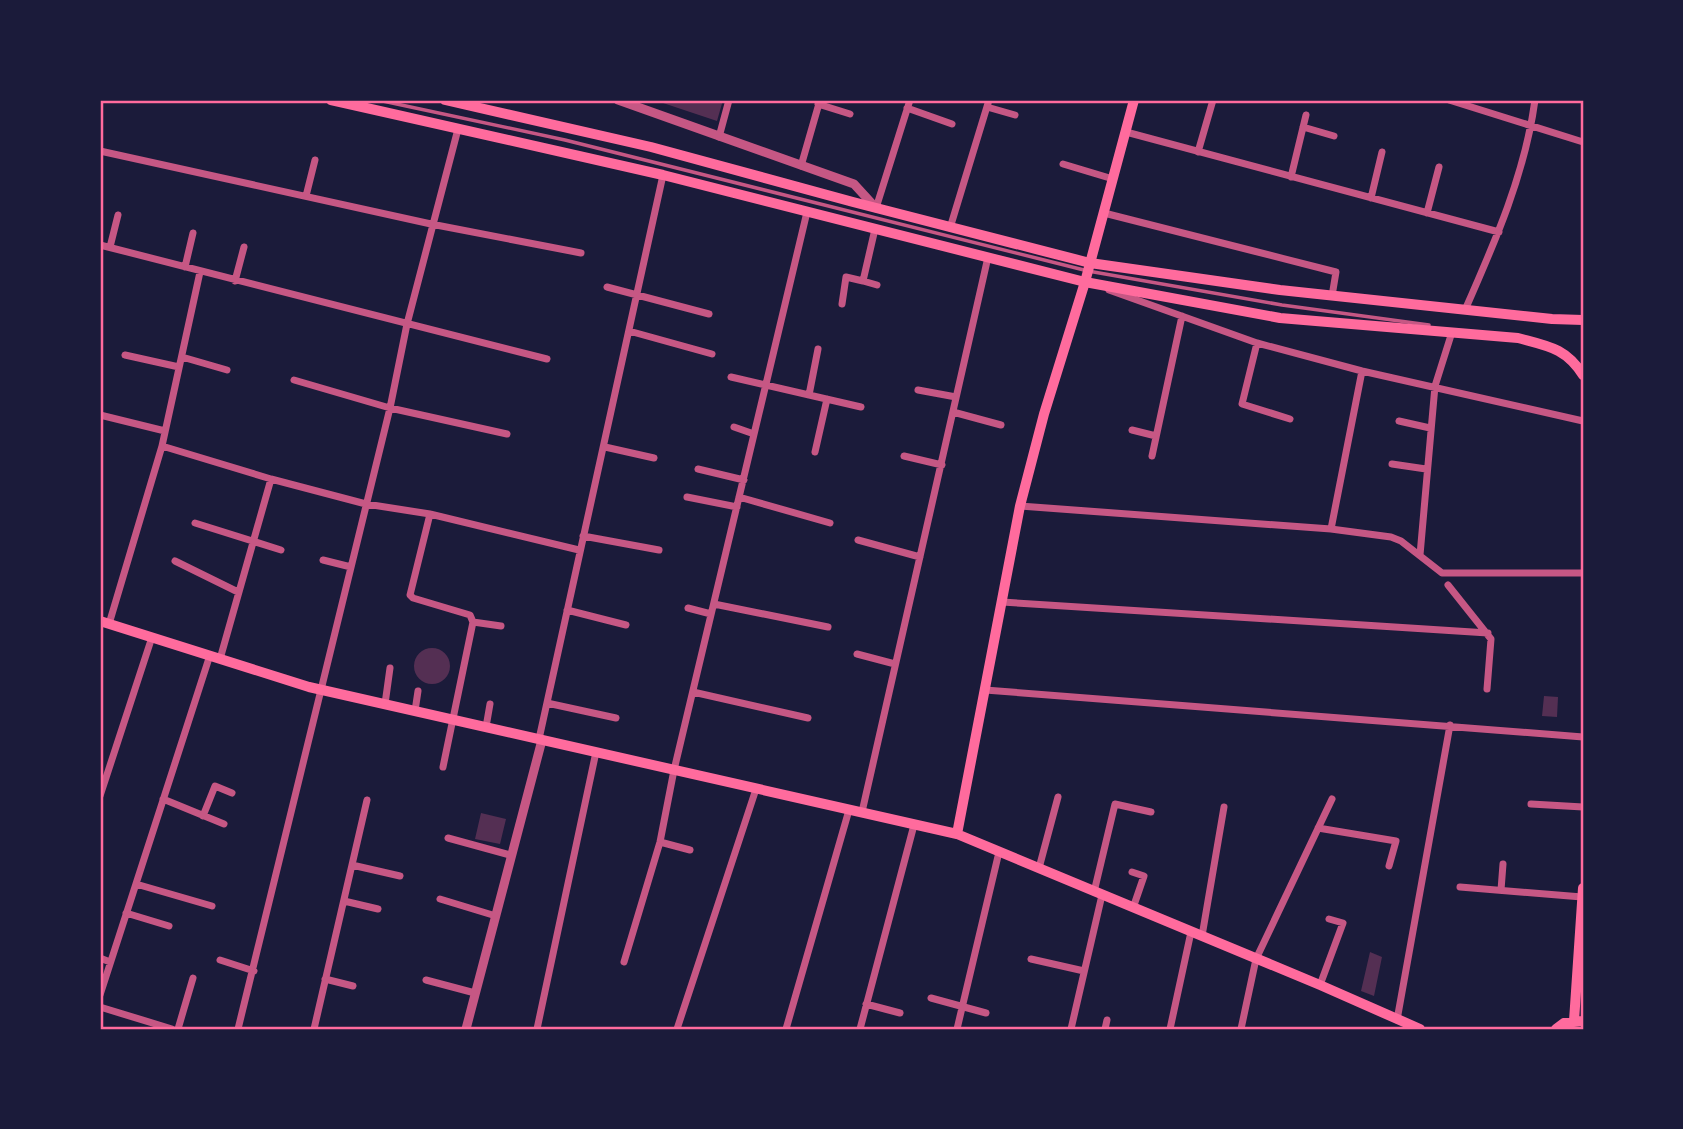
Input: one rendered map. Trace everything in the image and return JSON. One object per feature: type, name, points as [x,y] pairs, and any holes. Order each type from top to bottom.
[{"type":"main road","points":[[331,100],[663,176],[988,257],[1088,272],[1583,320]]},
{"type":"main road","points":[[445,100],[652,147],[950,228],[1088,272],[1280,318],[1518,338],[1552,346],[1574,361],[1583,376]]},
{"type":"main road","points":[[957,834],[1020,506],[1044,414],[1088,272],[1134,100]]},
{"type":"main road","points":[[104,622],[322,689],[957,834],[1420,1029]]},
{"type":"main road","points":[[1556,1029],[1578,1021],[1583,892]]},
{"type":"street","points":[[618,100],[854,184],[876,208]]},
{"type":"street","points":[[648,112],[651,100]]},
{"type":"street","points":[[719,137],[729,100]]},
{"type":"street","points":[[876,208],[910,100]]},
{"type":"street","points":[[1198,152],[1213,100]]},
{"type":"street","points":[[1449,100],[1583,142]]},
{"type":"street","points":[[1465,310],[1516,188],[1535,100]]},
{"type":"street","points":[[801,166],[819,102],[850,114]]},
{"type":"street","points":[[950,228],[988,104],[1016,115]]},
{"type":"street","points":[[907,108],[952,124]]},
{"type":"street","points":[[1291,177],[1306,115]]},
{"type":"street","points":[[1303,127],[1334,136]]},
{"type":"street","points":[[238,1029],[390,408],[431,224],[458,129]]},
{"type":"street","points":[[1126,132],[1499,232]]},
{"type":"street","points":[[100,151],[431,224],[581,253]]},
{"type":"street","points":[[1371,198],[1382,152]]},
{"type":"street","points":[[306,196],[315,160]]},
{"type":"street","points":[[1063,164],[1113,179]]},
{"type":"street","points":[[1427,213],[1439,167]]},
{"type":"street","points":[[466,1029],[540,740],[579,550],[605,447],[663,176]]},
{"type":"street","points":[[624,962],[660,842],[674,770],[807,212]]},
{"type":"street","points":[[1104,214],[1336,272],[1332,296]]},
{"type":"street","points":[[110,247],[118,215]]},
{"type":"street","points":[[863,281],[875,229]]},
{"type":"street","points":[[185,267],[193,233]]},
{"type":"street","points":[[100,245],[547,359]]},
{"type":"street","points":[[235,281],[244,247]]},
{"type":"street","points":[[862,812],[988,257]]},
{"type":"street","points":[[104,622],[162,446],[200,272]]},
{"type":"street","points":[[1088,272],[1182,316],[1257,343],[1362,371],[1583,421]]},
{"type":"street","points":[[842,304],[846,277],[877,285]]},
{"type":"street","points":[[607,287],[709,314]]},
{"type":"street","points":[[1152,456],[1182,316]]},
{"type":"street","points":[[629,331],[712,354]]},
{"type":"street","points":[[1420,555],[1435,386],[1452,332]]},
{"type":"street","points":[[1257,343],[1241,404],[1290,419]]},
{"type":"street","points":[[809,395],[818,349]]},
{"type":"street","points":[[125,355],[180,367]]},
{"type":"street","points":[[182,357],[227,370]]},
{"type":"street","points":[[1331,529],[1362,371]]},
{"type":"street","points":[[731,376],[861,407]]},
{"type":"street","points":[[293,380],[390,408],[507,434]]},
{"type":"street","points":[[918,390],[956,397]]},
{"type":"street","points":[[815,452],[827,399]]},
{"type":"street","points":[[953,412],[1001,425]]},
{"type":"street","points":[[100,415],[165,431]]},
{"type":"street","points":[[1399,421],[1430,428]]},
{"type":"street","points":[[734,427],[754,434]]},
{"type":"street","points":[[1132,430],[1156,436]]},
{"type":"street","points":[[162,446],[271,480],[366,504],[430,514],[579,550]]},
{"type":"street","points":[[605,447],[654,458]]},
{"type":"street","points":[[904,456],[942,465]]},
{"type":"street","points":[[1392,464],[1426,469]]},
{"type":"street","points":[[698,469],[744,480]]},
{"type":"street","points":[[100,995],[163,799],[238,592],[271,480]]},
{"type":"street","points":[[687,497],[737,507]]},
{"type":"street","points":[[739,497],[830,523]]},
{"type":"street","points":[[1020,506],[1331,529],[1391,537],[1401,541],[1442,573],[1583,573]]},
{"type":"street","points":[[430,514],[410,595],[470,615],[473,622],[443,767]]},
{"type":"street","points":[[195,523],[281,550]]},
{"type":"street","points":[[583,536],[659,550]]},
{"type":"street","points":[[858,540],[920,556]]},
{"type":"street","points":[[323,560],[351,567]]},
{"type":"street","points":[[174,561],[238,592]]},
{"type":"street","points":[[1448,585],[1491,639],[1487,689]]},
{"type":"street","points":[[1002,602],[1488,633]]},
{"type":"street","points":[[714,604],[828,627]]},
{"type":"street","points":[[688,608],[711,614]]},
{"type":"street","points":[[567,610],[626,625]]},
{"type":"street","points":[[473,622],[501,625]]},
{"type":"street","points":[[100,796],[152,637]]},
{"type":"street","points":[[857,654],[895,664]]},
{"type":"street","points":[[385,704],[390,668]]},
{"type":"street","points":[[985,690],[1583,737]]},
{"type":"street","points":[[415,711],[418,691]]},
{"type":"street","points":[[693,692],[808,718]]},
{"type":"street","points":[[547,703],[616,718]]},
{"type":"street","points":[[485,727],[490,705]]},
{"type":"street","points":[[1397,1020],[1450,725]]},
{"type":"street","points":[[537,1029],[596,752]]},
{"type":"street","points":[[203,816],[215,786],[232,793]]},
{"type":"street","points":[[677,1029],[756,789]]},
{"type":"street","points":[[1039,869],[1058,797]]},
{"type":"street","points":[[163,799],[224,824]]},
{"type":"street","points":[[1241,1029],[1256,959],[1332,799]]},
{"type":"street","points":[[314,1029],[367,800]]},
{"type":"street","points":[[1071,1029],[1115,804],[1151,812]]},
{"type":"street","points":[[1531,804],[1583,807]]},
{"type":"street","points":[[1170,1029],[1196,934],[1224,807]]},
{"type":"street","points":[[786,1029],[849,810]]},
{"type":"street","points":[[860,1029],[914,825]]},
{"type":"street","points":[[1318,828],[1396,841],[1389,866]]},
{"type":"street","points":[[448,838],[510,855]]},
{"type":"street","points":[[660,842],[690,850]]},
{"type":"street","points":[[957,1029],[999,852]]},
{"type":"street","points":[[1501,890],[1503,864]]},
{"type":"street","points":[[352,865],[400,876]]},
{"type":"street","points":[[1132,872],[1153,879]]},
{"type":"street","points":[[1133,908],[1144,876]]},
{"type":"street","points":[[136,884],[212,905]]},
{"type":"street","points":[[1460,887],[1583,892]]},
{"type":"street","points":[[440,900],[496,916]]},
{"type":"street","points":[[344,901],[378,909]]},
{"type":"street","points":[[126,913],[169,926]]},
{"type":"street","points":[[1320,985],[1343,923],[1329,919]]},
{"type":"street","points":[[100,958],[110,962]]},
{"type":"street","points":[[1031,959],[1084,971]]},
{"type":"street","points":[[220,960],[254,971]]},
{"type":"street","points":[[178,1029],[193,978]]},
{"type":"street","points":[[326,979],[353,986]]},
{"type":"street","points":[[426,980],[475,993]]},
{"type":"street","points":[[931,998],[986,1013]]},
{"type":"street","points":[[866,1004],[900,1013]]},
{"type":"street","points":[[100,1007],[172,1029]]},
{"type":"street","points":[[1105,1029],[1107,1020]]},
{"type":"lane","points":[[378,100],[565,140],[1088,272],[1282,305],[1518,338]]},
{"type":"building","points":[[723,100],[717,121],[660,102]]},
{"type":"building","points":[[432,648],[445,653],[450,666],[445,679],[432,684],[419,679],[414,666],[419,653]]},
{"type":"building","points":[[1544,696],[1558,697],[1557,717],[1542,716]]},
{"type":"building","points":[[481,813],[506,819],[500,844],[475,839]]},
{"type":"building","points":[[1370,952],[1382,957],[1374,996],[1361,991]]}]
